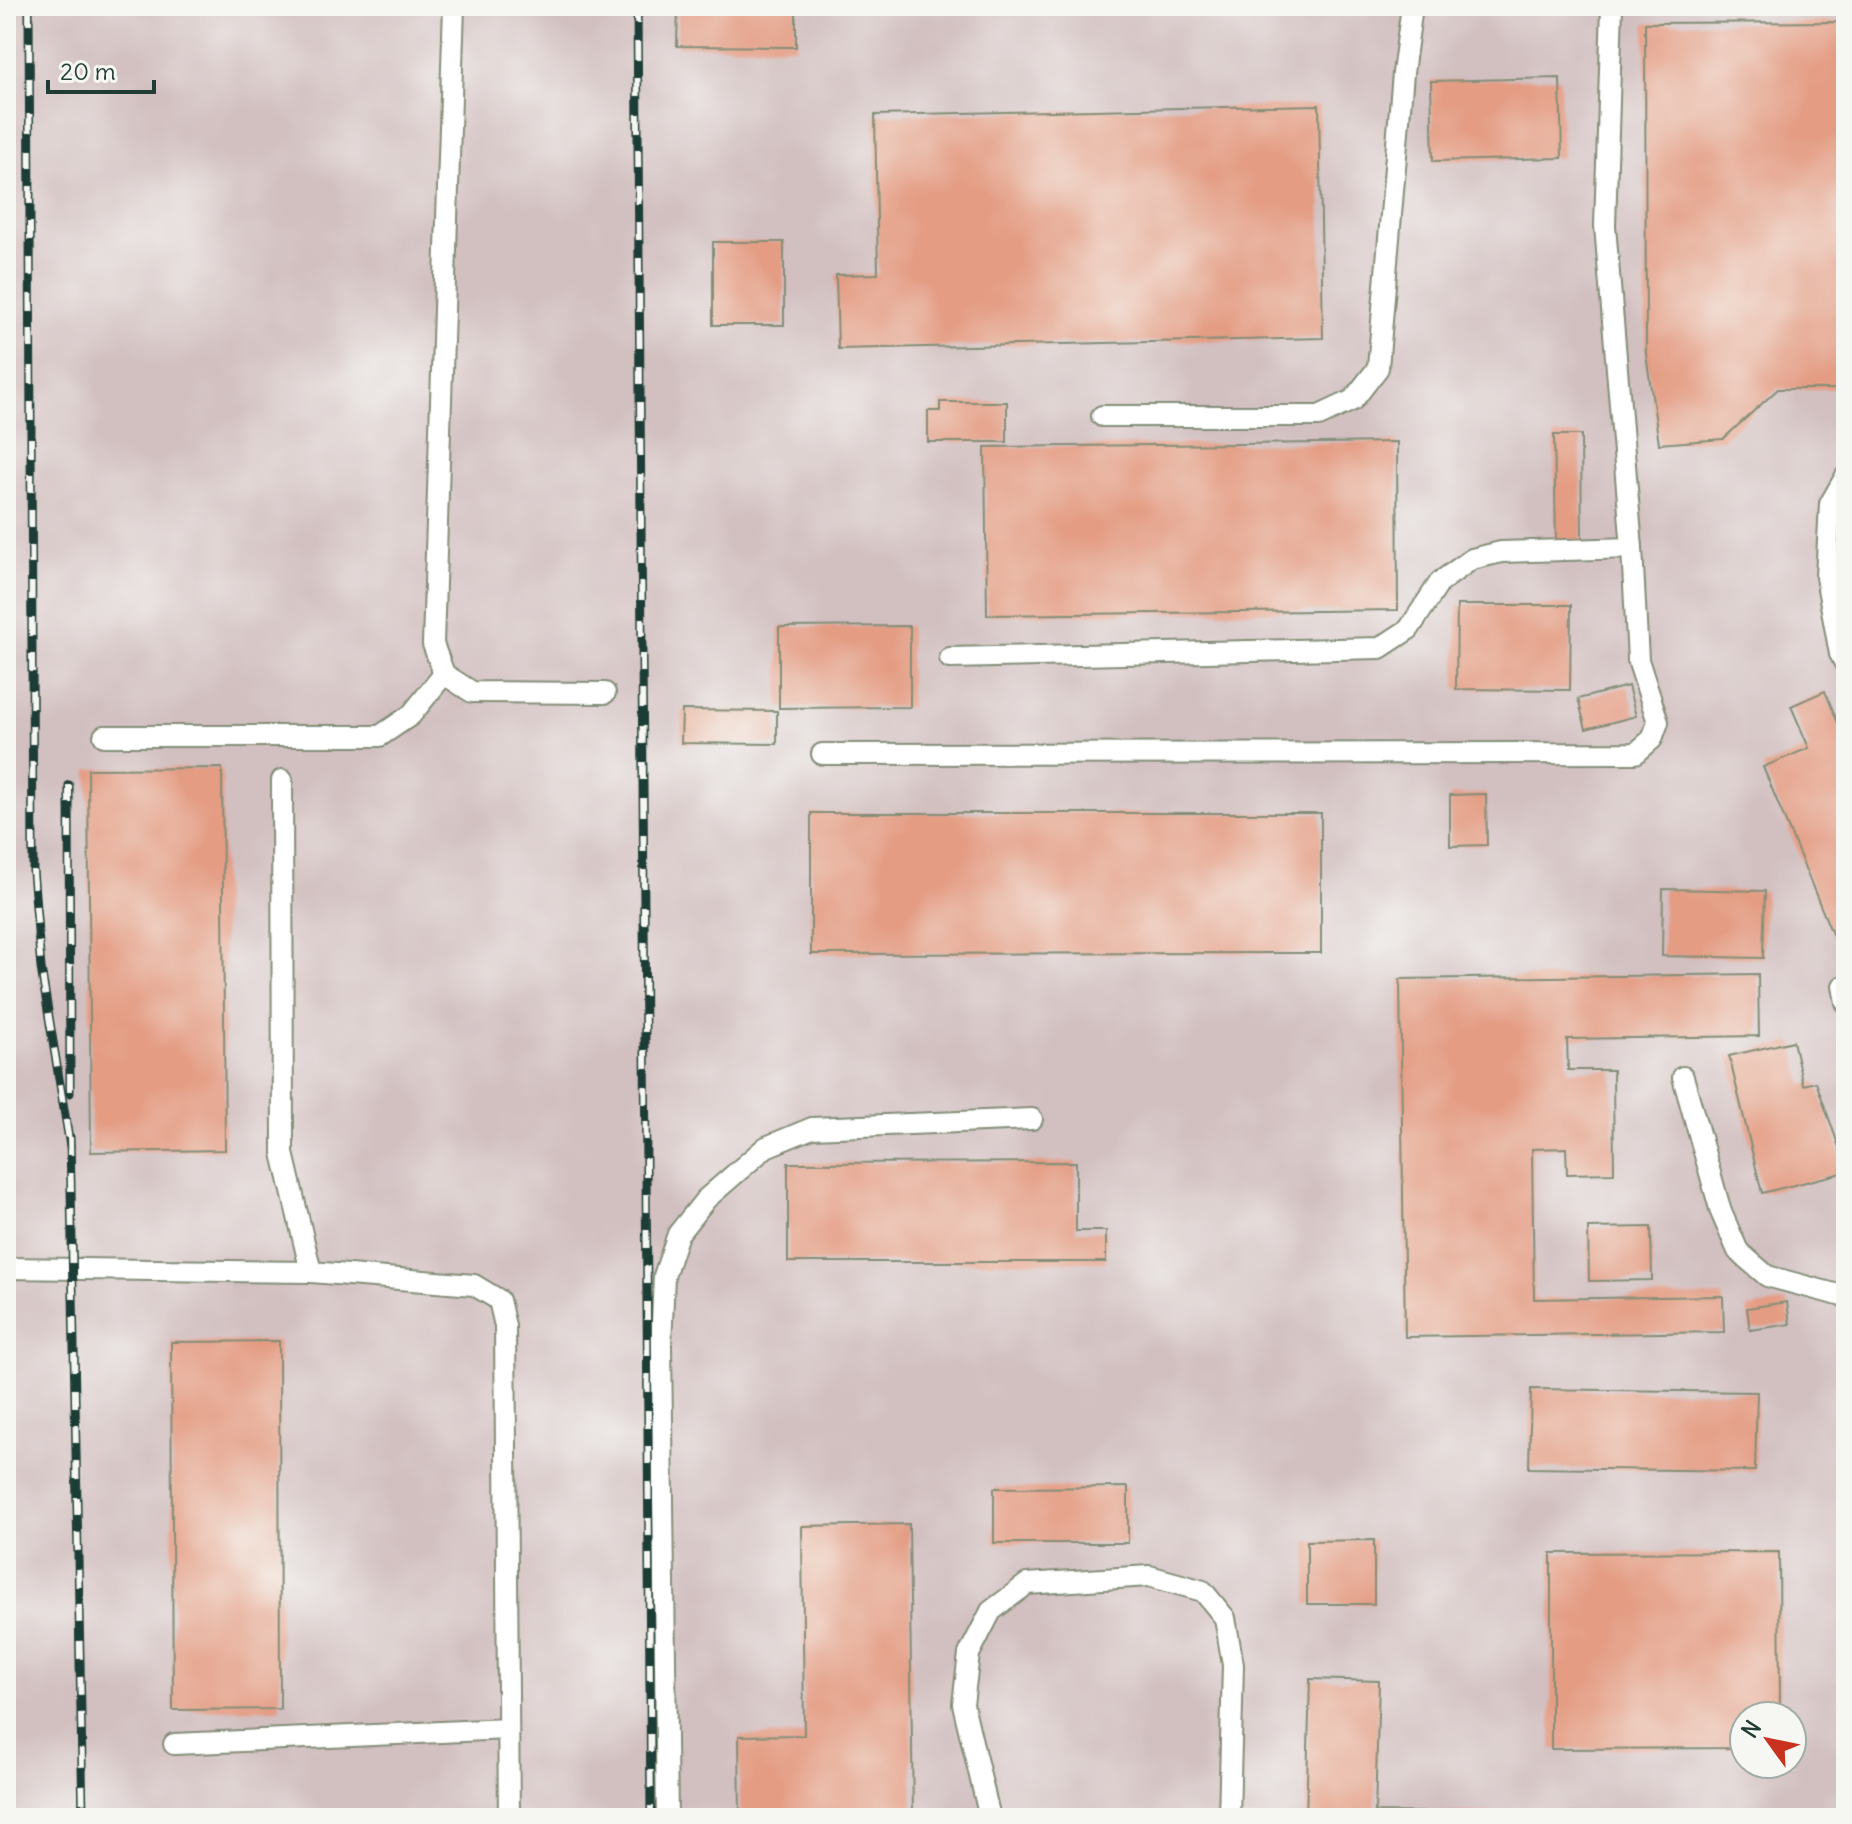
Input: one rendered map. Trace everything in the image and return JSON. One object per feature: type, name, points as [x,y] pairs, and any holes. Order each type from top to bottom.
[{"type":"lane","points":[[454,6],[433,644],[444,674],[472,692],[605,693]]},
{"type":"lane","points":[[1102,416],[1319,416],[1353,400],[1378,368],[1403,73],[1412,6]]},
{"type":"lane","points":[[822,754],[1636,753],[1652,739],[1658,722],[1638,660],[1632,548],[1605,226],[1612,6]]},
{"type":"lane","points":[[1846,476],[1830,504],[1826,577],[1840,654],[1846,665]]},
{"type":"lane","points":[[950,658],[1380,648],[1409,629],[1440,582],[1472,559],[1501,552],[1632,548]]},
{"type":"lane","points":[[104,736],[380,736],[411,715],[444,674]]},
{"type":"lane","points":[[282,780],[283,1153],[311,1272]]},
{"type":"lane","points":[[1683,1077],[1721,1212],[1738,1251],[1767,1276],[1846,1297]]},
{"type":"lane","points":[[667,1818],[661,1345],[664,1276],[678,1234],[706,1199],[766,1147],[812,1128],[1032,1119]]},
{"type":"lane","points":[[6,1268],[311,1272],[474,1285],[499,1300],[505,1326],[509,1818]]},
{"type":"lane","points":[[990,1818],[963,1704],[969,1654],[991,1611],[1027,1584],[1149,1576],[1203,1591],[1225,1618],[1233,1665],[1229,1818]]},
{"type":"lane","points":[[174,1744],[508,1729]]},
{"type":"shaded area","points":[[6,6],[1846,6],[1846,1818],[6,1818]]},
{"type":"building","points":[[678,6],[796,6],[796,47],[677,46]]},
{"type":"building","points":[[1846,22],[1846,389],[1778,389],[1723,439],[1659,444],[1646,354],[1645,23]]},
{"type":"building","points":[[1560,78],[1562,158],[1433,161],[1431,81]]},
{"type":"building","points":[[1319,105],[1323,338],[838,349],[836,275],[878,274],[875,115]]},
{"type":"building","points":[[713,242],[784,242],[784,325],[713,325]]},
{"type":"building","points":[[940,402],[1007,402],[1007,442],[928,442],[928,411],[940,411]]},
{"type":"building","points":[[1554,435],[1581,435],[1582,541],[1556,541]]},
{"type":"building","points":[[1397,442],[1398,610],[987,615],[985,447]]},
{"type":"building","points":[[1457,605],[1571,605],[1570,690],[1456,689]]},
{"type":"building","points":[[910,626],[910,707],[779,708],[779,627]]},
{"type":"building","points":[[1628,686],[1636,716],[1586,729],[1578,699]]},
{"type":"building","points":[[1825,691],[1846,743],[1846,936],[1835,941],[1763,767],[1809,748],[1791,706]]},
{"type":"building","points":[[682,710],[777,711],[777,744],[681,743]]},
{"type":"building","points":[[222,768],[225,1150],[91,1152],[88,769]]},
{"type":"building","points":[[1486,794],[1487,845],[1450,846],[1450,795]]},
{"type":"building","points":[[811,813],[1321,813],[1321,953],[811,954]]},
{"type":"building","points":[[1663,889],[1765,891],[1763,958],[1662,956]]},
{"type":"building","points":[[1758,974],[1759,1036],[1567,1039],[1568,1070],[1613,1070],[1614,1173],[1567,1174],[1566,1148],[1532,1149],[1534,1299],[1723,1296],[1724,1332],[1405,1337],[1400,979]]},
{"type":"building","points":[[1793,1041],[1803,1085],[1816,1082],[1846,1172],[1762,1193],[1729,1056]]},
{"type":"building","points":[[1076,1162],[1076,1231],[1106,1231],[1106,1262],[788,1262],[788,1163]]},
{"type":"building","points":[[1651,1227],[1652,1280],[1589,1281],[1588,1228]]},
{"type":"building","points":[[1787,1302],[1790,1324],[1750,1330],[1747,1308]]},
{"type":"building","points":[[279,1341],[280,1709],[173,1710],[171,1342]]},
{"type":"building","points":[[1531,1389],[1757,1392],[1755,1471],[1529,1468]]},
{"type":"building","points":[[1128,1487],[1128,1543],[994,1543],[994,1488]]},
{"type":"building","points":[[909,1524],[913,1818],[740,1818],[739,1736],[804,1735],[802,1526]]},
{"type":"building","points":[[1374,1540],[1374,1604],[1307,1604],[1307,1541]]},
{"type":"building","points":[[1779,1552],[1780,1700],[1728,1700],[1728,1748],[1551,1749],[1551,1553]]},
{"type":"building","points":[[1310,1679],[1379,1681],[1375,1812],[1713,1815],[1713,1818],[1306,1818]]},
{"type":"railway","points":[[29,6],[33,871],[41,968],[70,1146]]},
{"type":"railway","points":[[637,6],[651,1818]]},
{"type":"railway","points":[[69,785],[70,1093]]},
{"type":"railway","points":[[70,1137],[83,1818]]}]
